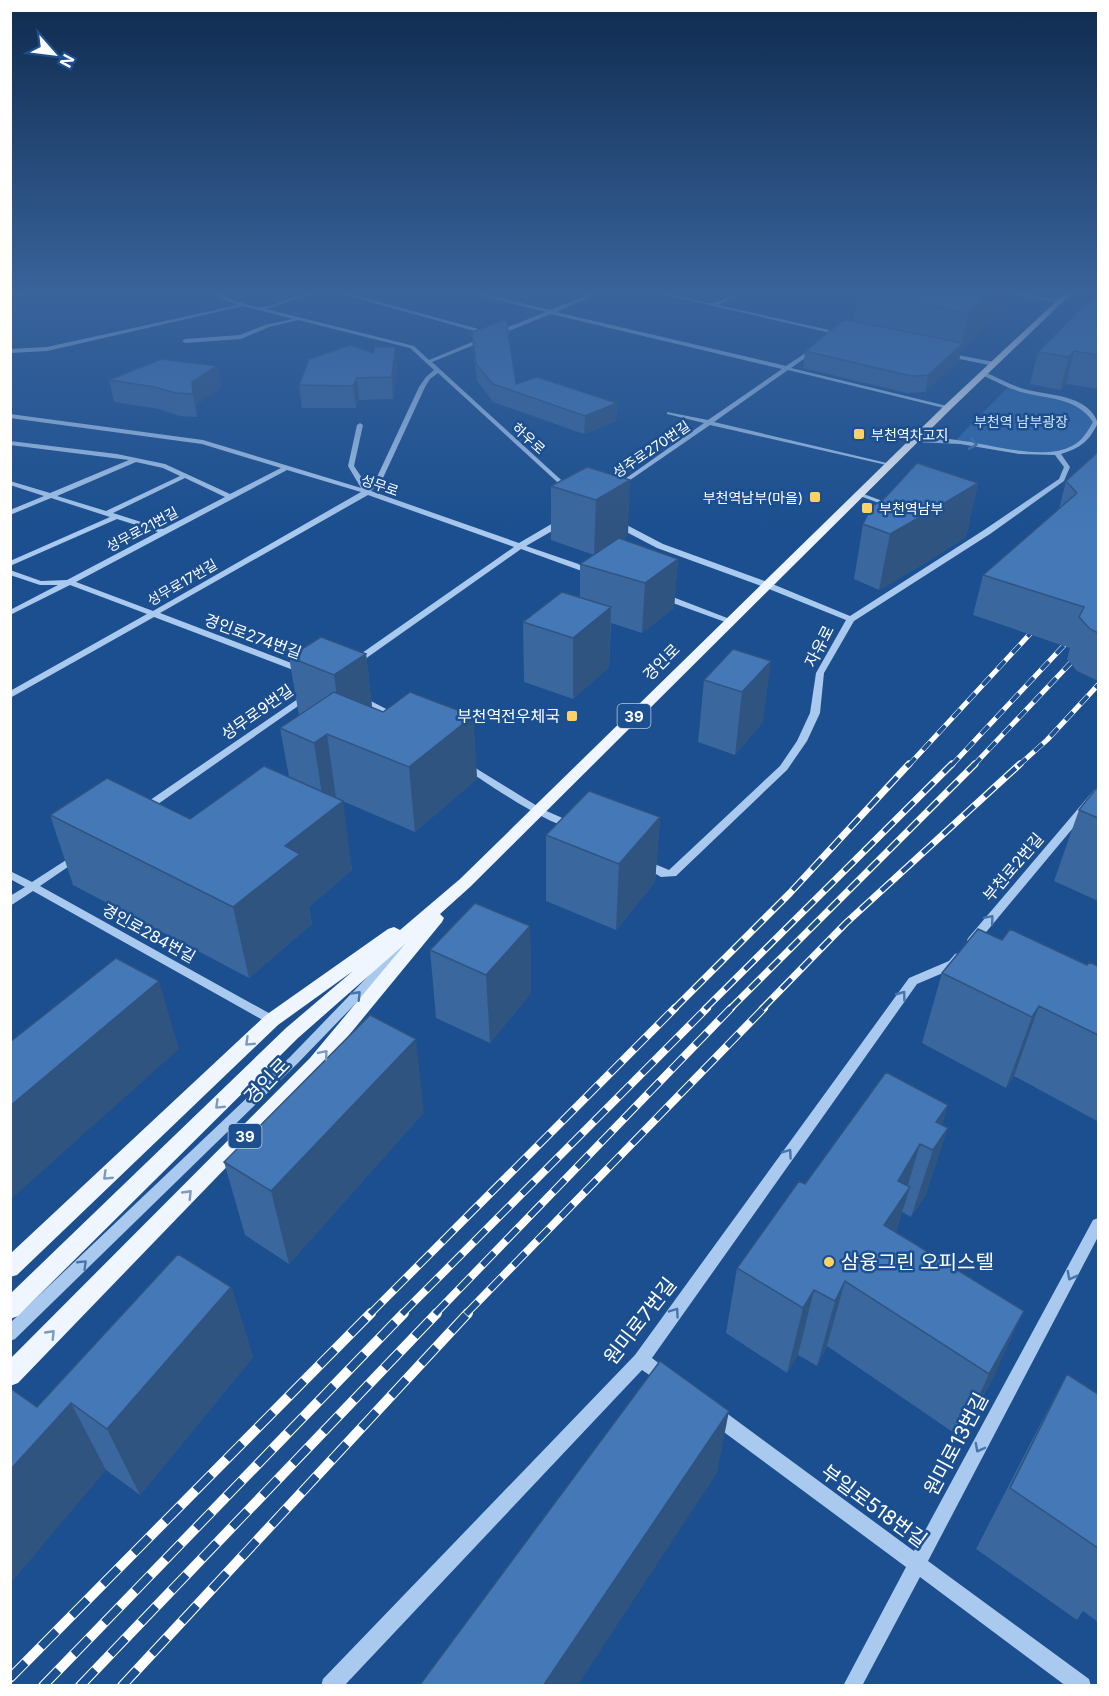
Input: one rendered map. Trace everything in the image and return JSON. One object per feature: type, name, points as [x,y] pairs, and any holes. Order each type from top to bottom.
[{"type":"main road","name":"경인로","points":[[10,1309],[292,1033],[465,883],[859,494],[984,374]]},
{"type":"main road","name":"경인로","points":[[10,1268],[272,1020],[465,883]]},
{"type":"main road","name":"경인로","points":[[10,1375],[316,1063],[465,883]]},
{"type":"street","points":[[360,425],[351,466],[367,492],[380,478],[422,387],[435,372]]},
{"type":"street","name":"하우로","points":[[439,372],[578,499]]},
{"type":"street","name":"성주로270번길","points":[[606,494],[785,372]]},
{"type":"street","points":[[797,372],[948,407]]},
{"type":"street","points":[[915,440],[963,442],[1030,453],[1057,453],[1076,446],[1093,429],[1096,422],[1092,414],[1070,401],[1009,386],[984,374]]},
{"type":"street","points":[[669,413],[889,465]]},
{"type":"street","name":"성무로","points":[[10,416],[203,442],[367,492],[598,574]]},
{"type":"street","points":[[10,443],[170,467],[203,486],[230,497]]},
{"type":"street","name":"자유로","points":[[635,858],[665,874],[672,873],[784,768],[802,741],[815,713],[820,673],[851,620],[980,537],[1062,480],[1067,467],[1057,453]]},
{"type":"street","points":[[10,513],[135,460]]},
{"type":"street","name":"성무로21번길","points":[[10,613],[286,468]]},
{"type":"street","points":[[106,513],[186,475]]},
{"type":"street","points":[[10,483],[164,532]]},
{"type":"street","name":"성무로17번길","points":[[10,694],[367,492]]},
{"type":"street","points":[[859,494],[903,510]]},
{"type":"street","points":[[10,564],[116,517]]},
{"type":"street","points":[[348,666],[520,546],[568,518]]},
{"type":"street","points":[[608,518],[660,546],[767,585],[851,620]]},
{"type":"street","points":[[969,533],[980,537]]},
{"type":"street","points":[[10,572],[40,583],[70,582]]},
{"type":"street","name":"경인로274번길","points":[[70,582],[318,676]]},
{"type":"street","points":[[653,593],[730,621]]},
{"type":"street","name":"성무로9번길","points":[[138,813],[320,687]]},
{"type":"street","points":[[354,696],[404,721]]},
{"type":"street","points":[[458,760],[538,811],[584,831]]},
{"type":"street","name":"부천로2번길","points":[[958,967],[1098,792]]},
{"type":"street","points":[[10,902],[90,847]]},
{"type":"street","name":"경인로284번길","points":[[10,874],[272,1020]]},
{"type":"street","points":[[10,1334],[294,1059],[465,883]]},
{"type":"street","name":"원미로7번길","points":[[330,1686],[641,1360],[913,981],[958,967]]},
{"type":"street","name":"원미로13번길","points":[[852,1686],[1098,1224]]},
{"type":"street","points":[[641,1360],[679,1388]]},
{"type":"street","name":"부일로518번길","points":[[698,1402],[1082,1686]]},
{"type":"green space","name":"부천역 남부광장","points":[[1009,386],[1070,401],[1093,416],[1094,428],[1074,447],[1045,454],[1014,453],[954,442]]},
{"type":"building","points":[[128,372],[207,372],[192,382],[193,394],[176,393],[109,380]]},
{"type":"building","points":[[304,372],[392,372],[392,377],[357,378],[353,386],[299,385]]},
{"type":"building","points":[[483,372],[514,372],[516,384],[537,377],[617,403],[585,416],[493,384]]},
{"type":"building","points":[[895,372],[931,372],[928,375],[911,376]]},
{"type":"building","points":[[1098,452],[1098,633],[1090,629],[1079,617],[1084,607],[983,575],[1077,493],[1066,481]]},
{"type":"building","points":[[917,463],[978,483],[890,534],[863,524],[872,506],[883,500]]},
{"type":"building","points":[[587,467],[630,480],[596,500],[551,486]]},
{"type":"building","points":[[619,538],[678,559],[645,583],[580,564]]},
{"type":"building","points":[[562,592],[611,607],[573,638],[523,622]]},
{"type":"building","points":[[321,637],[366,654],[334,675],[289,657]]},
{"type":"building","points":[[733,649],[771,661],[742,692],[704,680]]},
{"type":"building","points":[[334,692],[383,712],[410,692],[473,716],[409,767],[327,734],[314,743],[280,728]]},
{"type":"building","points":[[264,766],[343,801],[285,846],[300,854],[233,907],[50,815],[107,778],[190,819]]},
{"type":"building","points":[[1098,786],[1098,818],[1079,810]]},
{"type":"building","points":[[589,791],[660,817],[619,864],[546,835]]},
{"type":"building","points":[[475,903],[530,926],[486,975],[430,950]]},
{"type":"building","points":[[978,929],[1002,940],[1010,929],[1087,965],[1089,962],[1098,966],[1098,1035],[1039,1006],[1032,1017],[942,973]]},
{"type":"building","points":[[116,958],[159,981],[10,1106],[10,1042]]},
{"type":"building","points":[[370,1015],[416,1039],[271,1191],[224,1162]]},
{"type":"building","points":[[886,1072],[948,1105],[936,1122],[948,1128],[933,1150],[920,1144],[898,1181],[910,1187],[884,1225],[1024,1311],[989,1374],[845,1281],[835,1301],[814,1290],[803,1308],[737,1268],[799,1181],[805,1184]]},
{"type":"building","points":[[178,1254],[231,1287],[107,1429],[71,1403],[10,1470],[10,1388],[37,1407]]},
{"type":"building","points":[[660,1361],[729,1411],[543,1686],[419,1686]]},
{"type":"building","points":[[1067,1374],[1098,1394],[1098,1548],[1010,1488]]},
{"type":"railway","points":[[951,766],[1098,609]]},
{"type":"railway","points":[[908,766],[1041,622]]},
{"type":"railway","points":[[973,766],[1098,634]]},
{"type":"railway","points":[[1018,766],[1047,740],[1098,685]]},
{"type":"railway","points":[[675,1008],[790,893],[909,764]]},
{"type":"railway","points":[[705,1009],[952,764]]},
{"type":"railway","points":[[762,1009],[846,923],[1020,764]]},
{"type":"railway","points":[[731,1008],[973,766]]},
{"type":"railway","points":[[370,1314],[675,1008]]},
{"type":"railway","points":[[402,1314],[707,1008]]},
{"type":"railway","points":[[435,1314],[731,1008]]},
{"type":"railway","points":[[466,1314],[764,1008]]},
{"type":"railway","points":[[10,1678],[371,1313]]},
{"type":"railway","points":[[43,1686],[404,1313]]},
{"type":"railway","points":[[80,1686],[437,1313]]},
{"type":"railway","points":[[122,1686],[468,1313]]},
{"type":"place","name":"부천역차고지","points":[[859,434]]},
{"type":"place","name":"부천역남부(마을)","points":[[815,497]]},
{"type":"place","name":"부천역남부","points":[[867,508]]},
{"type":"place","name":"부천역전우체국","points":[[572,716]]},
{"type":"place","name":"삼융그린 오피스텔","points":[[829,1262]]}]
